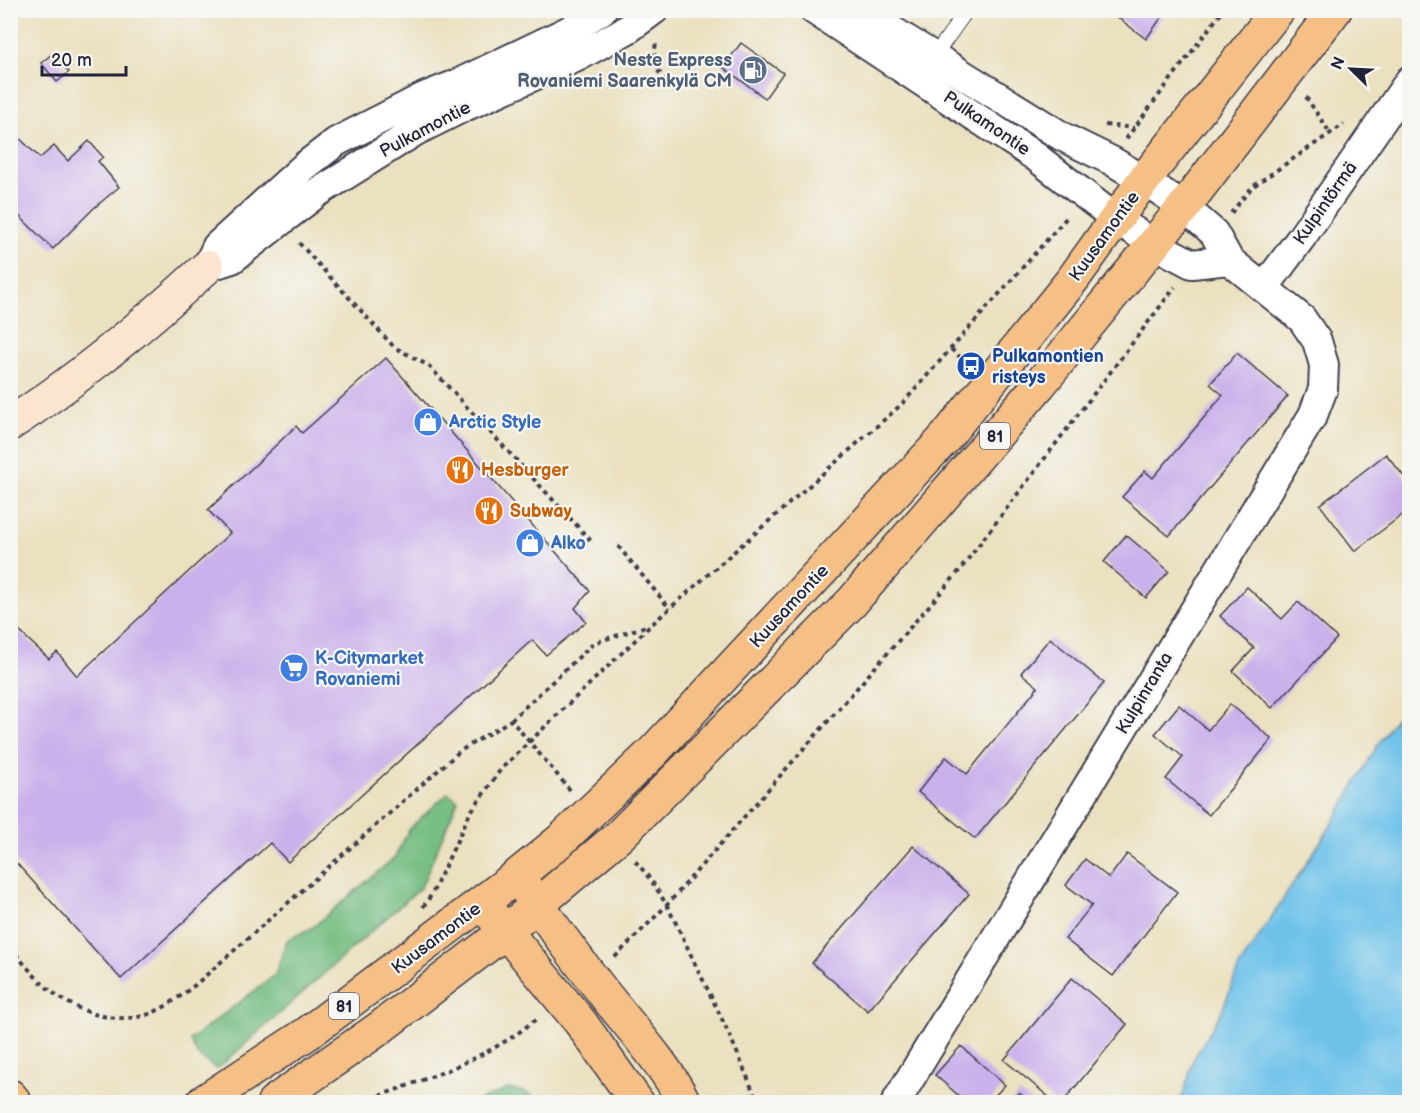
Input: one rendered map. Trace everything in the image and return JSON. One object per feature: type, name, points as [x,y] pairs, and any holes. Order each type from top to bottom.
[{"type":"main road","name":"Kuusamontie","points":[[203,1102],[308,1033],[518,876],[561,840],[653,752],[937,446],[1073,279],[1144,180],[1278,10]]},
{"type":"main road","name":"Kuusamontie","points":[[274,1102],[377,1030],[506,933],[619,836],[852,602],[1040,384],[1184,207],[1335,10]]},
{"type":"main road","points":[[518,876],[602,991],[654,1055],[684,1102]]},
{"type":"main road","points":[[482,903],[581,1023],[637,1102]]},
{"type":"main road","points":[[10,1096],[15,1102]]},
{"type":"street","name":"Pulkamontie","points":[[10,424],[56,394],[104,358],[207,267],[217,246],[305,166],[336,142],[424,97],[458,84],[567,31],[602,10]]},
{"type":"street","name":"Pulkamontie","points":[[814,10],[1036,157],[1116,219],[1154,244]]},
{"type":"street","name":"Pulkamontie","points":[[859,10],[1063,137],[1112,161],[1184,207]]},
{"type":"street","name":"Pulkamontie","points":[[207,267],[232,259],[317,193],[416,131],[579,56],[628,29],[656,23]]},
{"type":"street","name":"Kulpintörmä","points":[[1264,288],[1410,80]]},
{"type":"street","points":[[1184,207],[1214,233],[1229,260],[1264,288]]},
{"type":"street","points":[[1154,244],[1192,264],[1229,260]]},
{"type":"street","name":"Kulpinranta","points":[[896,1102],[1313,415],[1323,388],[1324,365],[1317,341],[1302,319],[1264,288]]},
{"type":"lane","points":[[933,58],[967,10]]},
{"type":"path","points":[[1126,140],[1223,10]]},
{"type":"path","points":[[656,23],[654,65],[675,92]]},
{"type":"path","points":[[1303,92],[1330,133]]},
{"type":"path","points":[[1228,216],[1252,187],[1350,121]]},
{"type":"path","points":[[420,910],[432,894],[470,813],[501,769],[652,624],[902,404],[1069,215]]},
{"type":"path","points":[[294,237],[394,347],[429,366],[593,543]]},
{"type":"path","points":[[612,960],[667,905],[957,575],[1175,287]]},
{"type":"path","points":[[951,349],[971,366]]},
{"type":"path","points":[[618,546],[670,609]]},
{"type":"path","points":[[10,947],[45,987],[73,1006],[98,1016],[107,1017],[125,1018],[151,1013],[195,985],[460,751],[511,720],[594,643],[652,624]]},
{"type":"path","points":[[511,720],[577,798]]},
{"type":"path","points":[[631,857],[652,879],[667,905],[719,1013],[757,1102]]},
{"type":"path","points":[[362,1102],[424,1080],[466,1061],[509,1039],[543,1013]]},
{"type":"green space","points":[[448,793],[458,800],[421,887],[217,1069],[197,1055],[190,1040],[275,975],[287,940],[313,927],[395,857],[410,828]]},
{"type":"green space","points":[[508,1089],[526,1092],[539,1102],[475,1102]]},
{"type":"water","points":[[1409,698],[1409,1102],[1178,1102],[1184,1093],[1193,1060],[1221,1013],[1239,967],[1334,821],[1378,744]]},
{"type":"building","points":[[1108,10],[1167,10],[1146,39]]},
{"type":"building","name":"Neste Express Rovaniemi Saarenkylä CM","points":[[741,43],[783,73],[765,98],[723,67]]},
{"type":"building","points":[[52,54],[69,72],[57,82],[41,63]]},
{"type":"building","points":[[10,129],[40,158],[54,146],[68,161],[89,141],[103,157],[98,161],[119,187],[94,208],[53,249],[10,207]]},
{"type":"building","points":[[1237,353],[1288,396],[1169,536],[1122,497],[1145,471],[1153,478],[1223,395],[1210,384]]},
{"type":"building","name":"K-Citymarket Rovaniemi","points":[[386,358],[590,591],[575,608],[586,622],[546,655],[532,640],[288,862],[270,843],[121,979],[10,856],[10,637],[18,630],[49,659],[57,652],[77,676],[230,533],[208,510],[296,426],[302,433]]},
{"type":"building","points":[[1386,454],[1410,484],[1410,509],[1355,551],[1320,505]]},
{"type":"building","points":[[1126,535],[1169,571],[1146,598],[1104,562]]},
{"type":"building","points":[[1247,587],[1282,619],[1298,602],[1337,638],[1272,708],[1233,671],[1254,648],[1220,616]]},
{"type":"building","points":[[1050,638],[1104,683],[975,839],[918,792],[946,757],[967,774],[1038,687],[1021,673]]},
{"type":"building","points":[[1230,704],[1272,739],[1209,815],[1166,779],[1183,757],[1155,734],[1179,705],[1208,730]]},
{"type":"building","points":[[913,846],[969,894],[868,1011],[812,963]]},
{"type":"building","points":[[1127,854],[1177,892],[1113,976],[1065,939],[1092,905],[1066,885],[1085,859],[1109,878]]},
{"type":"building","points":[[1072,978],[1127,1024],[1063,1102],[1055,1102],[1004,1060]]},
{"type":"building","points":[[961,1046],[1005,1085],[989,1102],[966,1102],[935,1075]]},
{"type":"building","points":[[1019,1093],[1032,1102],[1011,1102]]},
{"type":"place","name":"Neste Express Rovaniemi Saarenkylä CM","points":[[753,70]]},
{"type":"place","name":"Pulkamontien risteys","points":[[971,366]]},
{"type":"place","name":"Arctic Style","points":[[428,422]]},
{"type":"place","name":"Hesburger","points":[[460,470]]},
{"type":"place","name":"Subway","points":[[489,511]]},
{"type":"place","name":"Alko","points":[[530,543]]},
{"type":"place","name":"K-Citymarket Rovaniemi","points":[[294,668]]}]
